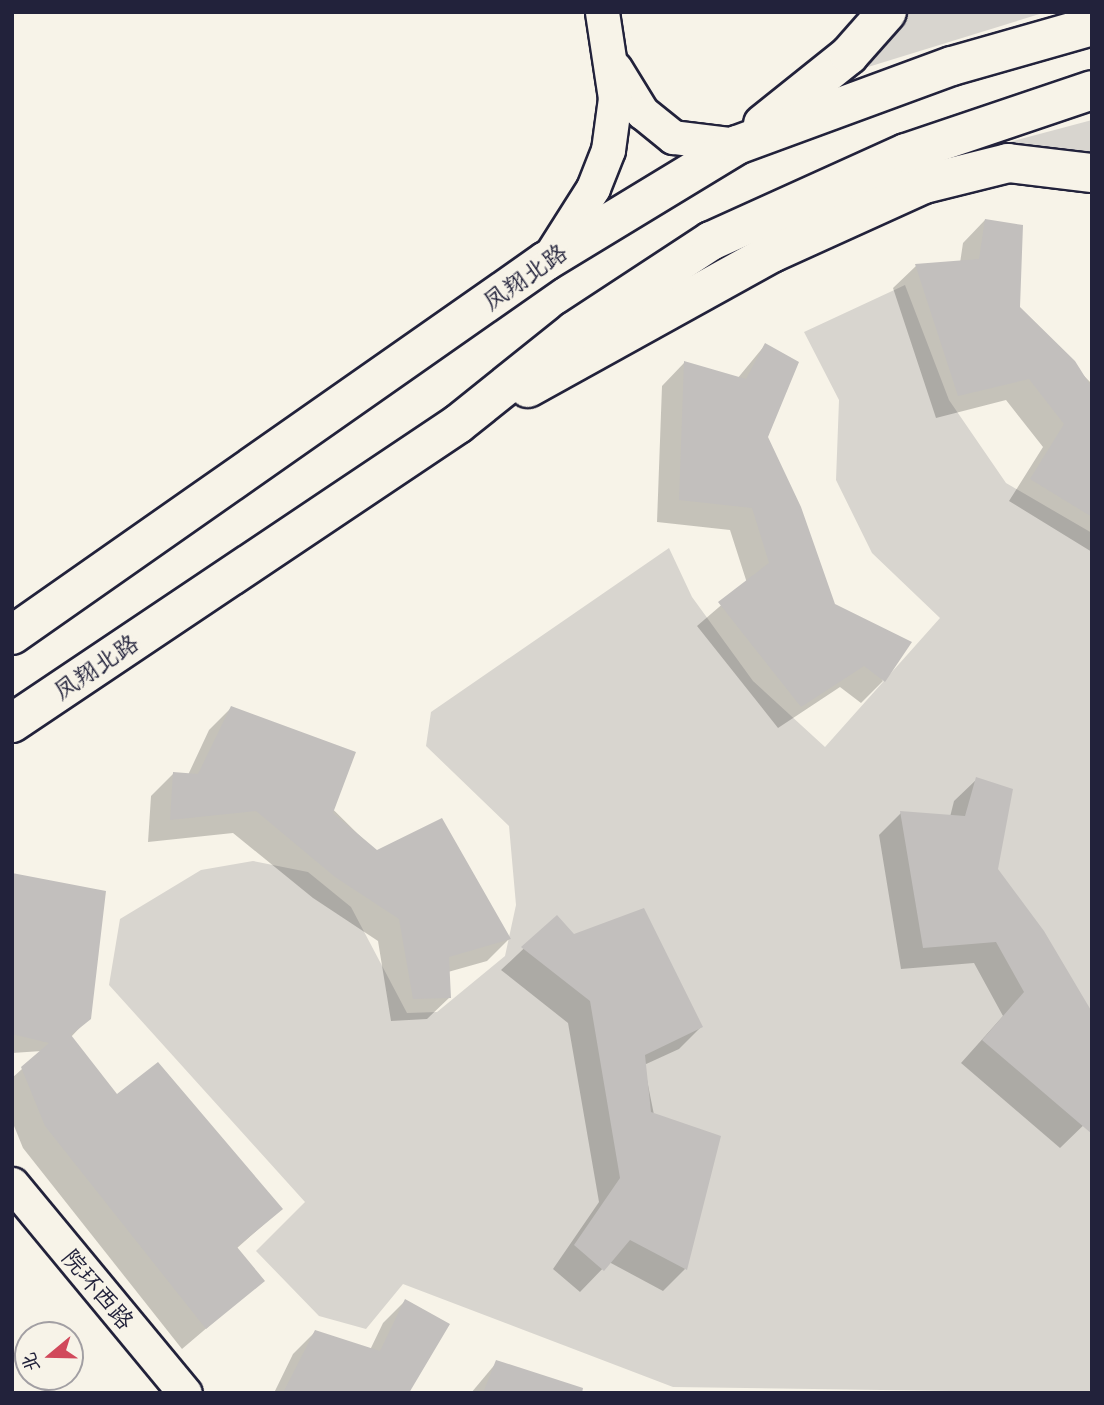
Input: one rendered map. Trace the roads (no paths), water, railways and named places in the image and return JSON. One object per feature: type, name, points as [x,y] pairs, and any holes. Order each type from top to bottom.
[{"type":"main road","points":[[737,145],[849,55],[887,12]]},
{"type":"main road","name":"凤翔北路","points":[[12,635],[546,261],[737,145],[952,65],[1092,26]]},
{"type":"main road","points":[[457,424],[574,331],[711,241],[906,153],[1092,90]]},
{"type":"main road","points":[[457,424],[874,204],[990,165],[1092,173]]},
{"type":"main road","name":"凤翔北路","points":[[12,723],[457,424]]},
{"type":"street","points":[[546,261],[593,187],[608,150],[615,98],[602,12]]},
{"type":"street","points":[[607,53],[631,97],[659,128],[685,143],[737,145]]},
{"type":"street","points":[[12,621],[99,574]]},
{"type":"street","points":[[12,737],[57,693]]},
{"type":"street","name":"院环西路","points":[[12,1184],[185,1393]]}]
